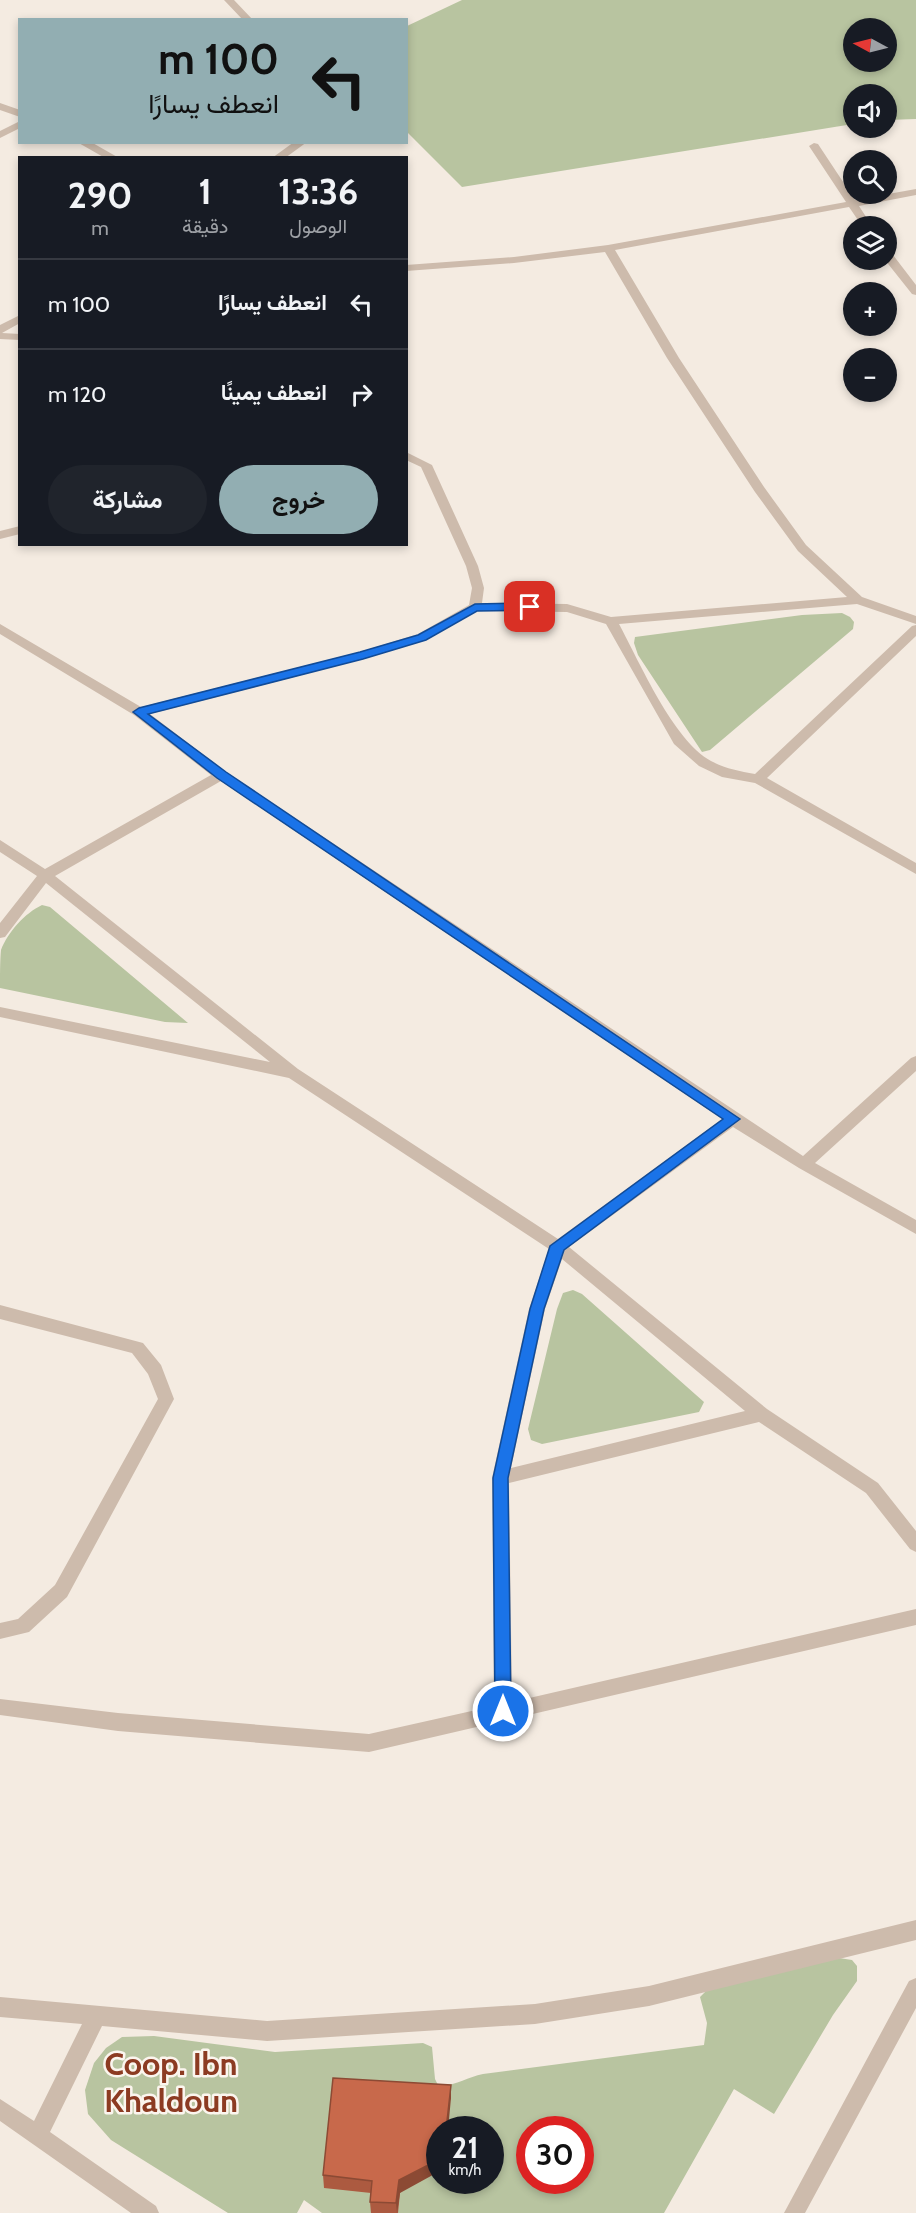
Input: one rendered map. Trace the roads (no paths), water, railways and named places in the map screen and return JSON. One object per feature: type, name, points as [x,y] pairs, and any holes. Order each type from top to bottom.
[{"type":"street","points":[[229,0],[247,18]]},
{"type":"street","points":[[0,106],[18,113]]},
{"type":"street","points":[[0,135],[18,125]]},
{"type":"street","points":[[86,144],[110,156]]},
{"type":"street","points":[[281,156],[299,144]]},
{"type":"street","points":[[814,146],[843,193]]},
{"type":"street","points":[[897,195],[916,192]]},
{"type":"street","points":[[408,268],[514,261],[608,248],[850,204],[859,216]]},
{"type":"street","points":[[608,248],[673,358],[759,489],[802,548],[858,600],[916,620]]},
{"type":"street","points":[[897,267],[916,292]]},
{"type":"street","points":[[0,330],[18,319]]},
{"type":"street","points":[[0,336],[18,337]]},
{"type":"street","points":[[408,456],[426,465],[472,566],[478,588],[475,607]]},
{"type":"street","points":[[0,535],[18,530]]},
{"type":"street","points":[[139,712],[363,655],[422,637],[475,607],[567,608],[611,621],[858,600]]},
{"type":"street","points":[[611,621],[656,704],[680,741],[704,763],[727,774],[758,779],[916,869]]},
{"type":"street","points":[[0,628],[139,712],[221,775],[733,1119],[804,1164],[916,1228]]},
{"type":"street","points":[[758,779],[916,629]]},
{"type":"street","points":[[0,933],[45,875],[221,775]]},
{"type":"street","points":[[0,845],[45,875],[293,1073],[558,1246],[761,1414],[872,1488],[916,1544]]},
{"type":"street","points":[[0,1012],[293,1073]]},
{"type":"street","points":[[804,1164],[916,1062]]},
{"type":"street","points":[[503,1711],[500,1478],[537,1309],[558,1246],[733,1119]]},
{"type":"street","points":[[0,1311],[137,1348],[155,1370],[166,1399],[61,1591],[23,1626],[0,1631]]},
{"type":"street","points":[[500,1478],[761,1414]]},
{"type":"street","points":[[0,1707],[118,1722],[369,1743],[916,1617]]},
{"type":"street","points":[[0,2007],[96,2018],[267,2031],[535,2014],[649,1996],[916,1930]]},
{"type":"street","points":[[794,2213],[916,1988]]},
{"type":"street","points":[[38,2134],[96,2018]]},
{"type":"street","points":[[0,2109],[149,2213]]},
{"type":"district","name":"Coop. Ibn Khaldoun","points":[[171,2082]]}]
